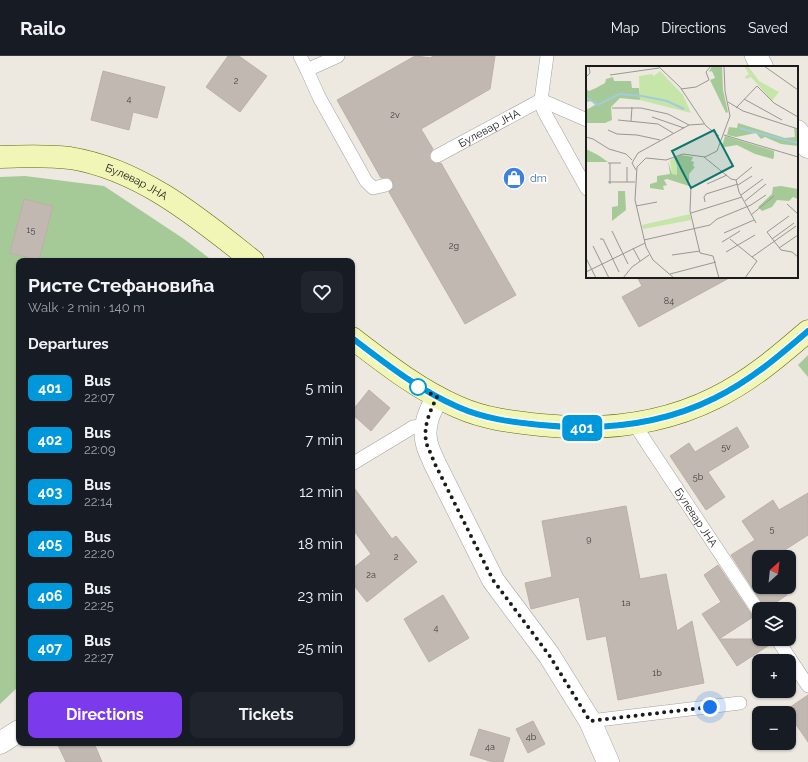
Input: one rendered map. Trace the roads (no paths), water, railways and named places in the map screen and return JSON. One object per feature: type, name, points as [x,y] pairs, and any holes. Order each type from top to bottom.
[{"type":"main road","name":"Булевар ЈНА","points":[[0,157],[39,155],[71,158],[116,171],[149,187],[171,200],[215,231],[249,258]]},
{"type":"main road","points":[[355,340],[400,375],[437,397],[479,415],[500,420],[586,428],[616,426],[663,418],[715,398],[759,371],[808,331]]},
{"type":"street","points":[[756,56],[761,66]]},
{"type":"street","points":[[798,132],[808,147]]},
{"type":"street","points":[[437,397],[430,410],[426,425],[426,444],[434,462],[493,580],[549,655],[590,721],[608,762]]},
{"type":"street","points":[[0,743],[16,733]]},
{"type":"lane","points":[[300,56],[319,97],[366,182],[373,188],[386,185]]},
{"type":"lane","points":[[307,70],[338,56]]},
{"type":"lane","points":[[547,56],[541,100],[544,110],[586,187]]},
{"type":"lane","points":[[541,100],[586,120]]},
{"type":"lane","name":"Булевар ЈНА","points":[[436,156],[541,100]]},
{"type":"lane","name":"Булевар ЈНА","points":[[634,423],[752,602]]},
{"type":"lane","points":[[355,462],[413,427],[426,425]]},
{"type":"lane","points":[[782,646],[808,686]]},
{"type":"lane","points":[[590,721],[740,703]]},
{"type":"place","name":"dm","points":[[514,178]]}]
